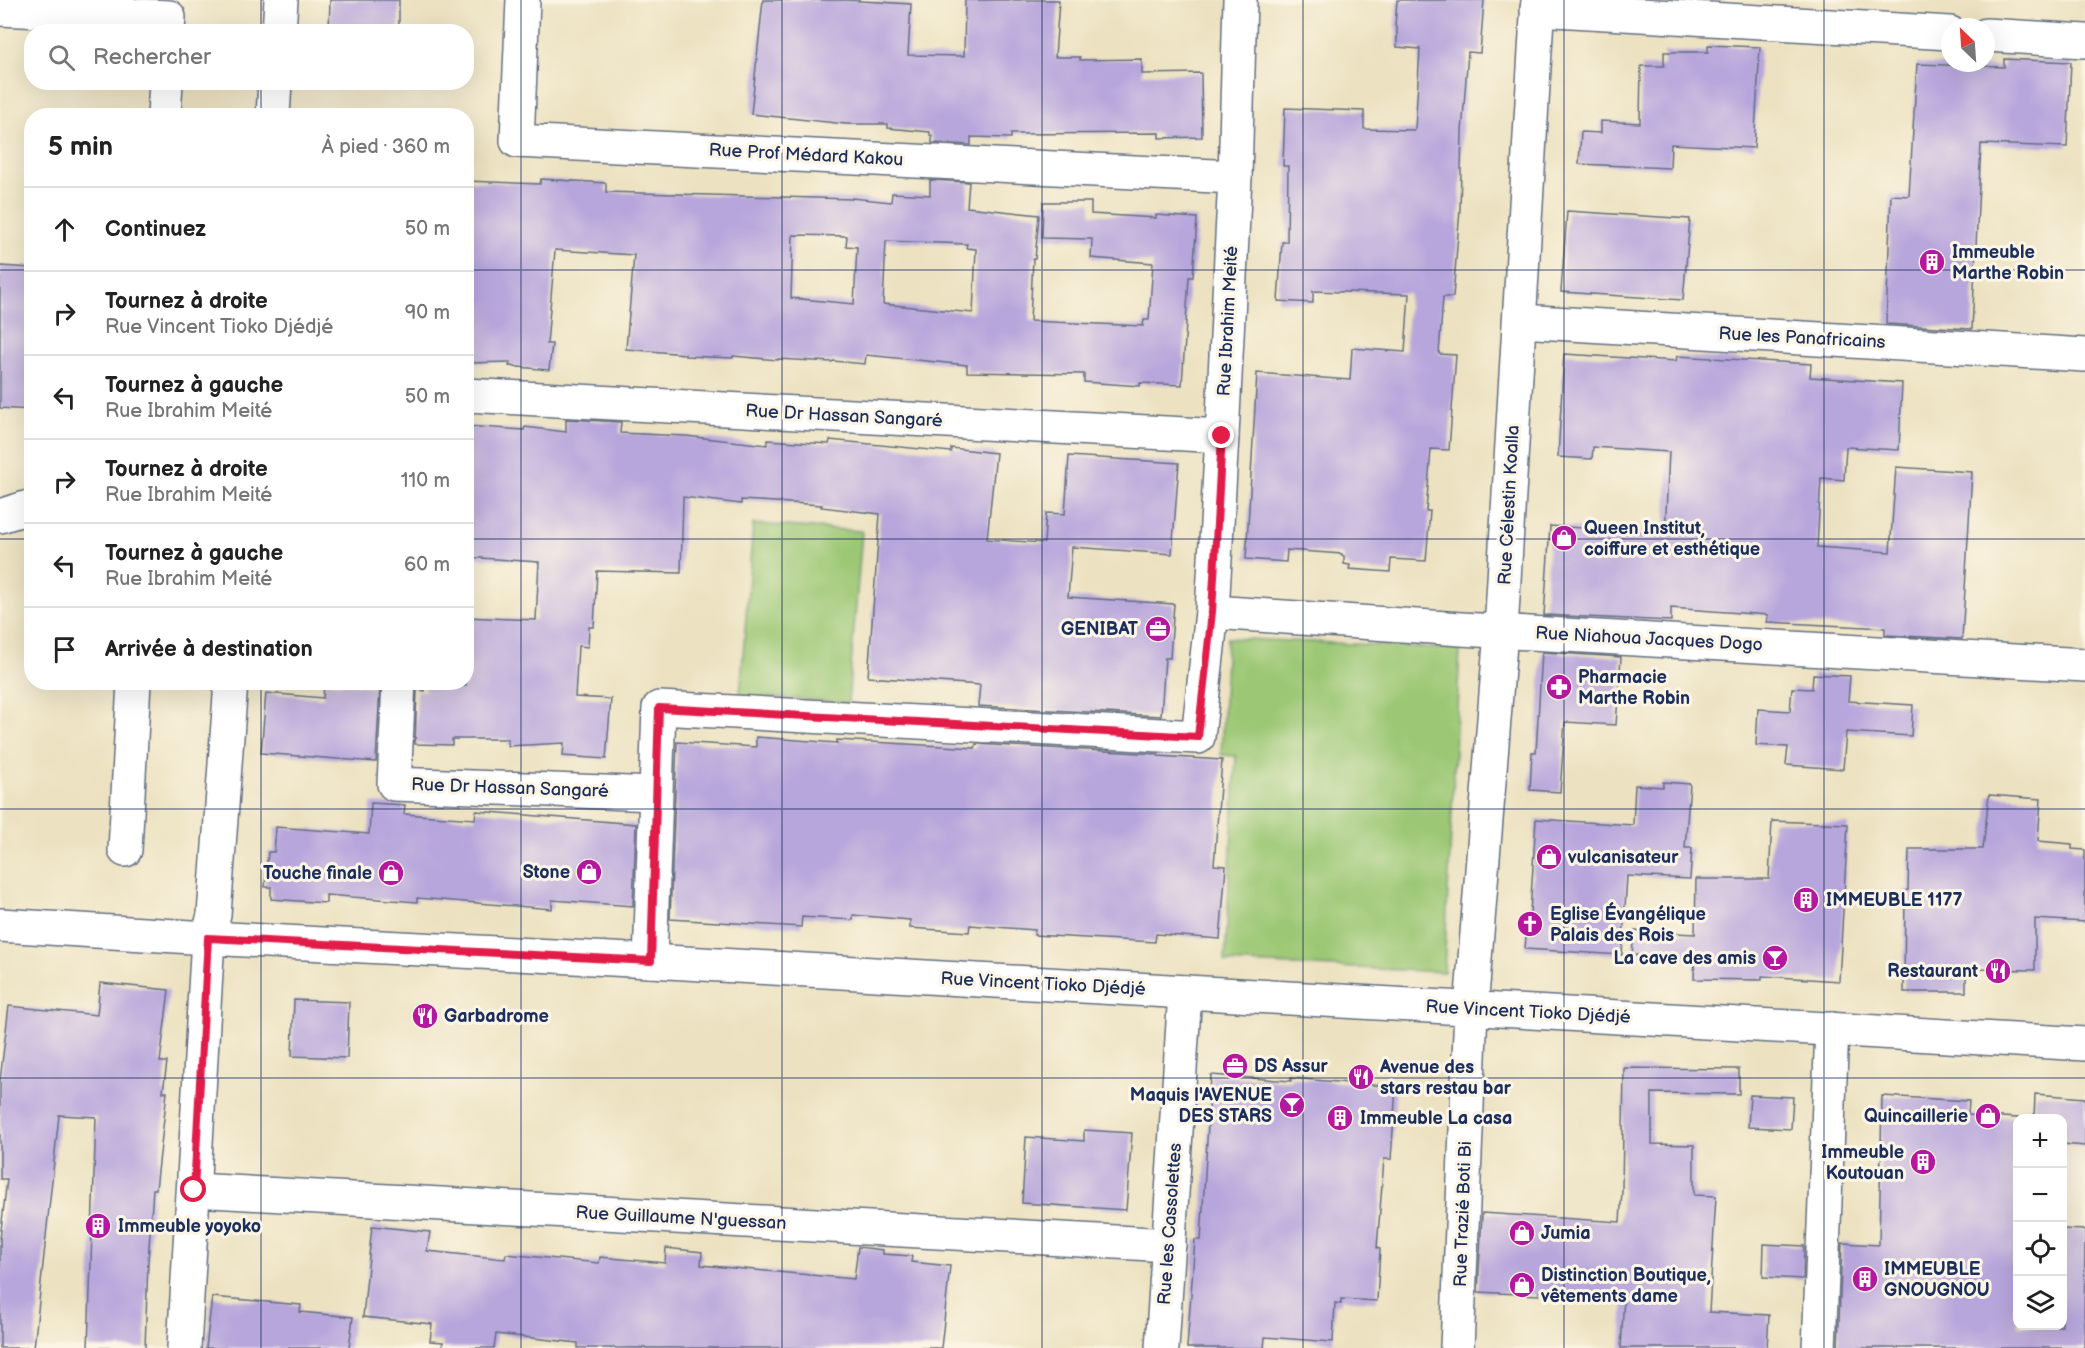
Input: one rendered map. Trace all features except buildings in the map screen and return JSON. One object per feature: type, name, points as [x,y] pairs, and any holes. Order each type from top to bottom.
[{"type":"street","points":[[280,24],[281,0]]},
{"type":"street","name":"Rue Prof Médard Kakou","points":[[523,0],[517,141],[1235,177]]},
{"type":"street","name":"Rue Ibrahim Meité","points":[[651,949],[659,708],[1198,737],[1212,612],[1235,177],[1240,0]]},
{"type":"street","points":[[1538,4],[1941,32]]},
{"type":"street","name":"Rue Célestin Koalla","points":[[1471,1009],[1501,631],[1538,4]]},
{"type":"street","points":[[0,9],[169,17],[169,24]]},
{"type":"street","points":[[1995,36],[2085,41]]},
{"type":"street","points":[[164,108],[166,90]]},
{"type":"street","points":[[273,108],[275,90]]},
{"type":"street","name":"Rue les Panafricains","points":[[1520,321],[2085,355]]},
{"type":"street","name":"Rue Dr Hassan Sangaré","points":[[474,395],[1222,436]]},
{"type":"street","points":[[0,516],[24,508]]},
{"type":"street","name":"Rue Niahoua Jacques Dogo","points":[[1212,612],[2085,664]]},
{"type":"street","points":[[125,850],[134,690]]},
{"type":"street","points":[[184,1348],[208,938],[214,915],[230,690]]},
{"type":"street","name":"Rue Dr Hassan Sangaré","points":[[399,690],[394,784],[655,794]]},
{"type":"street","name":"Rue Vincent Tioko Djédjé","points":[[0,925],[208,938],[651,949],[1185,992],[2085,1044]]},
{"type":"street","name":"Rue les Cassolettes","points":[[1162,1348],[1185,992]]},
{"type":"street","name":"Rue Trazié Boti Bi","points":[[1457,1348],[1471,1009]]},
{"type":"street","points":[[1819,1348],[1832,1029]]},
{"type":"street","name":"Rue Guillaume N'guessan","points":[[194,1190],[1169,1245]]},
{"type":"green space","points":[[753,524],[862,531],[848,703],[740,695]]},
{"type":"green space","points":[[1227,638],[1460,649],[1444,972],[1225,962],[1236,756],[1221,755]]},
{"type":"place","name":"Immeuble Marthe Robin","points":[[1932,262]]},
{"type":"place","name":"Queen Institut, coiffure et esthétique","points":[[1564,538]]},
{"type":"place","name":"GENIBAT","points":[[1158,629]]},
{"type":"place","name":"Pharmacie Marthe Robin","points":[[1559,687]]},
{"type":"place","name":"vulcanisateur","points":[[1549,857]]},
{"type":"place","name":"Stone","points":[[589,872]]},
{"type":"place","name":"Touche finale","points":[[391,873]]},
{"type":"place","name":"IMMEUBLE 1177","points":[[1806,900]]},
{"type":"place","name":"Eglise Évangélique Palais des Rois","points":[[1530,924]]},
{"type":"place","name":"La cave des amis","points":[[1775,958]]},
{"type":"place","name":"Restaurant","points":[[1998,971]]},
{"type":"place","name":"Garbadrome","points":[[425,1016]]},
{"type":"place","name":"DS Assur","points":[[1235,1066]]},
{"type":"place","name":"Avenue des stars restau bar","points":[[1361,1077]]},
{"type":"place","name":"Maquis l'AVENUE DES STARS","points":[[1292,1105]]},
{"type":"place","name":"Quincaillerie","points":[[1988,1116]]},
{"type":"place","name":"Immeuble La casa","points":[[1340,1118]]},
{"type":"place","name":"Immeuble Koutouan","points":[[1923,1162]]},
{"type":"place","name":"Immeuble yoyoko","points":[[98,1226]]},
{"type":"place","name":"Jumia","points":[[1522,1233]]},
{"type":"place","name":"IMMEUBLE GNOUGNOU","points":[[1865,1279]]},
{"type":"place","name":"Distinction Boutique, vêtements dame","points":[[1522,1285]]},
{"type":"route","points":[[194,1190],[208,938],[651,961],[659,708],[1198,737],[1212,612],[1222,436]]}]
